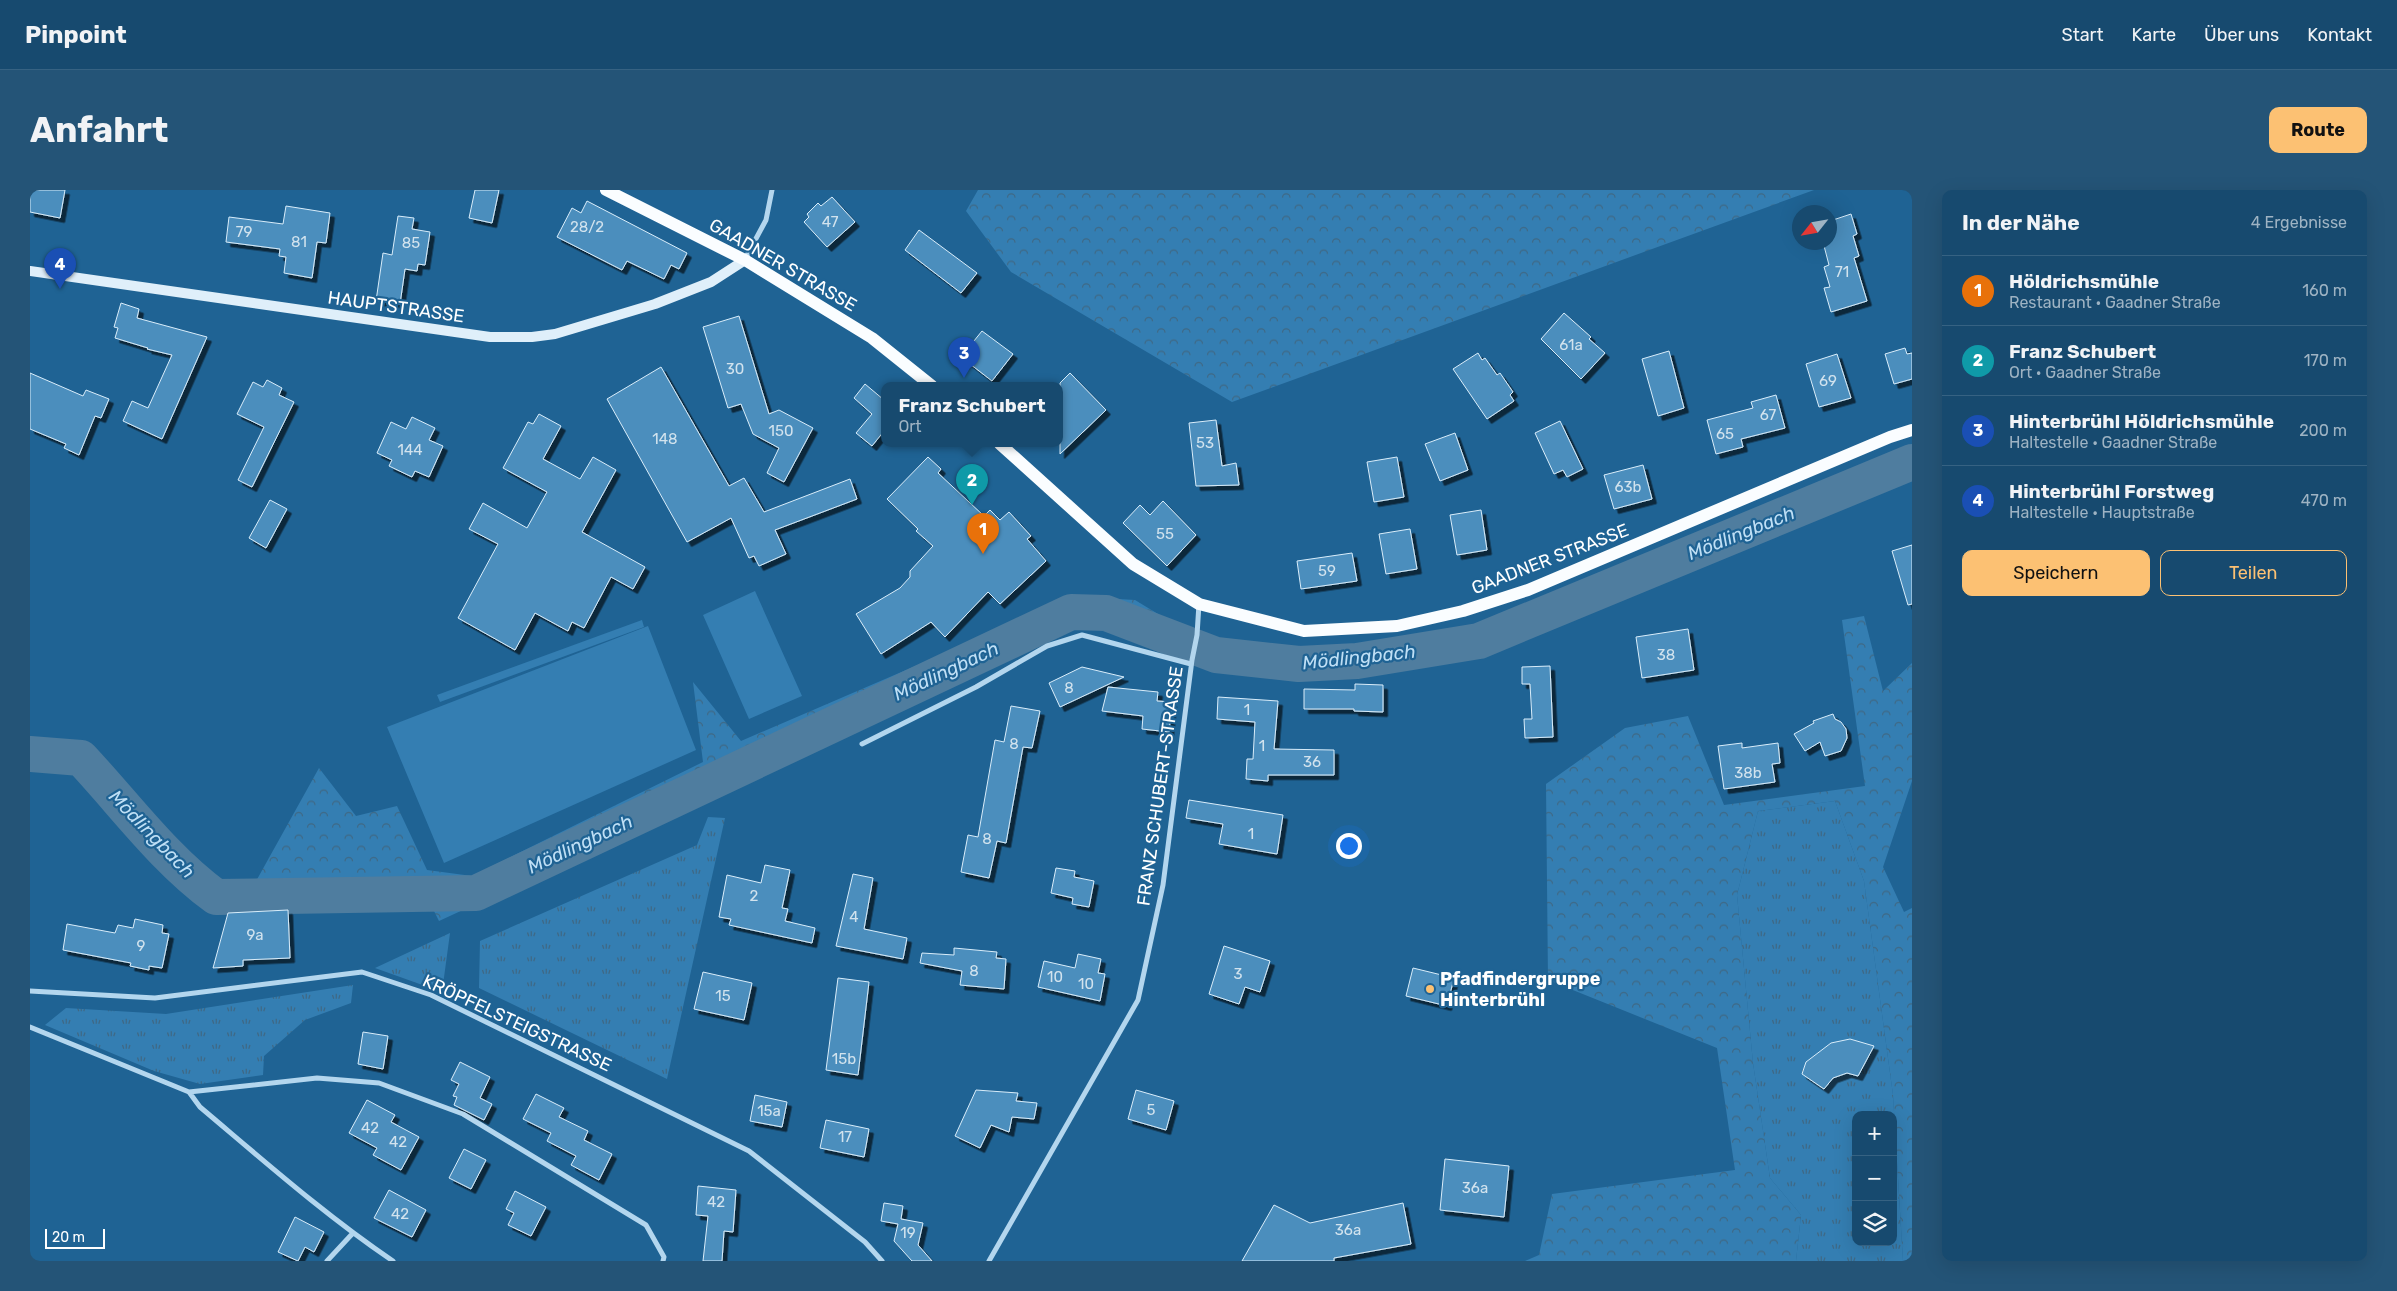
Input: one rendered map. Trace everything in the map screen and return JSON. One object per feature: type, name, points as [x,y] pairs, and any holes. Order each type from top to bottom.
[{"type":"main road","name":"GAADNER STRASSE","points":[[606,190],[744,260],[872,338],[927,382]]},
{"type":"main road","name":"HAUPTSTRASSE","points":[[30,271],[490,337],[532,337],[555,334],[655,304],[711,282],[744,260]]},
{"type":"main road","name":"GAADNER STRASSE","points":[[1003,447],[1133,564],[1199,604],[1304,631],[1397,626],[1463,611],[1528,590],[1882,440],[1912,430]]},
{"type":"street","points":[[744,260],[766,220],[772,190]]},
{"type":"street","name":"FRANZ SCHUBERT-STRASSE","points":[[989,1261],[1138,1000],[1163,885],[1197,635],[1199,604]]},
{"type":"street","points":[[862,744],[976,687],[1047,646],[1082,635],[1192,662]]},
{"type":"street","name":"KRÖPFELSTEIGSTRASSE","points":[[30,991],[155,998],[362,972],[431,995],[749,1151],[865,1242],[882,1261]]},
{"type":"street","points":[[30,1027],[188,1092],[317,1078],[379,1083],[462,1114],[646,1224],[664,1257],[663,1261]]},
{"type":"street","points":[[188,1092],[200,1108],[353,1234],[393,1261]]},
{"type":"street","points":[[327,1261],[353,1234]]},
{"type":"green space","points":[[978,190],[1814,190],[1232,402],[1011,272],[966,211]]},
{"type":"green space","points":[[755,591],[802,696],[749,719],[703,615]]},
{"type":"green space","points":[[1067,596],[1135,600],[1181,628],[1179,650],[1130,631],[1066,624],[1041,644],[439,921],[420,883],[255,883],[319,768],[356,816],[397,806],[427,870],[472,876],[703,762],[693,682],[741,741],[1006,627]]},
{"type":"green space","points":[[1864,616],[1883,691],[1912,663],[1912,781],[1883,867],[1904,912],[1912,908],[1912,1261],[1903,1261],[1897,1161],[1897,1111],[1894,1111],[1864,881],[1835,801],[1758,811],[1737,895],[1753,1063],[1770,1178],[1801,1215],[1796,1261],[1525,1261],[1539,1255],[1552,1194],[1735,1170],[1717,1048],[1548,980],[1546,784],[1625,728],[1688,716],[1724,805],[1865,786],[1842,620]]},
{"type":"green space","points":[[642,620],[644,627],[440,702],[437,695]]},
{"type":"green space","points":[[648,626],[696,750],[444,863],[387,727]]},
{"type":"green space","points":[[1835,801],[1864,881],[1894,1111],[1852,1111],[1852,1246],[1897,1246],[1897,1161],[1903,1261],[1796,1261],[1801,1215],[1770,1178],[1753,1063],[1737,895],[1758,811]]},
{"type":"green space","points":[[708,817],[725,818],[667,1079],[479,988],[480,941],[697,845]]},
{"type":"green space","points":[[450,933],[442,992],[375,968]]},
{"type":"green space","points":[[353,985],[351,1003],[305,1020],[264,1056],[263,1075],[200,1084],[154,1071],[45,1025],[66,1008],[166,1014]]},
{"type":"building","points":[[30,190],[65,190],[60,218],[30,212]]},
{"type":"building","points":[[475,190],[499,190],[492,223],[469,218]]},
{"type":"building","points":[[832,197],[855,222],[827,247],[804,222],[809,217],[807,214],[818,203],[821,206]]},
{"type":"building","points":[[587,201],[687,253],[679,269],[671,265],[664,279],[627,261],[622,270],[557,237],[572,208],[581,213]]},
{"type":"building","points":[[286,206],[330,213],[326,243],[317,242],[312,278],[284,273],[286,257],[279,256],[280,249],[226,242],[229,217],[283,224]]},
{"type":"building","points":[[1851,214],[1857,234],[1853,236],[1859,256],[1854,258],[1867,301],[1831,312],[1824,288],[1830,287],[1824,267],[1829,265],[1825,250],[1837,250],[1837,219]]},
{"type":"building","points":[[398,216],[414,218],[412,229],[430,232],[425,265],[418,264],[417,271],[405,269],[400,304],[376,301],[383,253],[392,255]]},
{"type":"building","points":[[919,230],[977,273],[961,293],[905,250]]},
{"type":"building","points":[[121,303],[139,309],[137,318],[207,337],[162,439],[123,421],[132,401],[148,408],[172,355],[115,338],[118,328],[114,327]]},
{"type":"building","points":[[1564,313],[1591,337],[1589,339],[1605,353],[1581,379],[1541,339]]},
{"type":"building","points":[[739,316],[769,414],[779,410],[813,428],[784,482],[767,473],[779,448],[753,434],[741,404],[728,408],[703,327]]},
{"type":"building","points":[[982,331],[1013,354],[992,381],[961,357]]},
{"type":"building","points":[[1905,348],[1907,354],[1912,353],[1912,379],[1894,384],[1885,354]]},
{"type":"building","points":[[1669,351],[1684,408],[1658,416],[1642,359]]},
{"type":"building","points":[[1478,353],[1482,360],[1485,358],[1497,375],[1500,373],[1513,392],[1510,395],[1514,401],[1487,419],[1453,369]]},
{"type":"building","points":[[1837,354],[1851,398],[1819,407],[1806,364]]},
{"type":"building","points":[[661,367],[729,486],[744,478],[764,512],[850,479],[857,499],[775,530],[786,554],[759,566],[754,556],[749,558],[731,518],[687,542],[607,399]]},
{"type":"building","points":[[30,373],[83,396],[86,390],[109,399],[101,418],[95,416],[79,455],[64,448],[66,444],[30,429]]},
{"type":"building","points":[[1070,373],[1106,410],[1060,454],[1060,447],[1063,447],[1063,382],[1061,382]]},
{"type":"building","points":[[267,380],[282,388],[279,395],[294,402],[252,487],[238,480],[264,427],[237,414],[253,382],[263,387]]},
{"type":"building","points":[[865,384],[881,397],[881,435],[872,446],[856,433],[872,414],[854,398]]},
{"type":"building","points":[[1776,395],[1785,428],[1741,439],[1743,447],[1716,454],[1707,420],[1753,408],[1751,402]]},
{"type":"building","points":[[539,414],[561,426],[543,459],[580,479],[593,457],[616,470],[582,532],[645,567],[633,589],[611,577],[584,628],[572,622],[568,631],[535,613],[515,650],[458,618],[498,544],[469,529],[483,503],[527,528],[547,492],[503,468],[528,422],[533,424]]},
{"type":"building","points":[[412,417],[435,428],[429,440],[443,446],[429,477],[415,471],[412,477],[389,466],[392,460],[377,453],[391,422],[406,429]]},
{"type":"building","points":[[1216,420],[1222,466],[1236,463],[1239,485],[1196,486],[1189,423]]},
{"type":"building","points":[[1560,421],[1583,469],[1567,477],[1563,470],[1554,474],[1535,433]]},
{"type":"building","points":[[1455,433],[1468,470],[1440,481],[1425,444]]},
{"type":"building","points":[[928,457],[941,469],[938,473],[984,516],[990,510],[1000,520],[1009,512],[1031,536],[1027,539],[1046,561],[1000,604],[988,592],[945,637],[931,622],[881,654],[856,614],[900,588],[910,577],[910,571],[933,546],[916,531],[918,529],[887,499]]},
{"type":"building","points":[[1397,457],[1404,497],[1374,502],[1367,462]]},
{"type":"building","points":[[1643,465],[1652,499],[1614,509],[1604,475]]},
{"type":"building","points":[[270,500],[287,509],[266,548],[249,538]]},
{"type":"building","points":[[1163,501],[1196,535],[1167,566],[1123,523],[1140,505],[1150,515]]},
{"type":"building","points":[[1481,510],[1487,550],[1457,555],[1450,515]]},
{"type":"building","points":[[1410,529],[1417,569],[1386,574],[1379,534]]},
{"type":"building","points":[[1912,545],[1912,604],[1908,605],[1892,551]]},
{"type":"building","points":[[1352,553],[1357,581],[1301,589],[1297,561]]},
{"type":"building","points":[[1688,629],[1694,670],[1642,678],[1636,637]]},
{"type":"building","points":[[1550,666],[1553,737],[1525,738],[1524,719],[1532,719],[1530,684],[1522,684],[1522,667]]},
{"type":"building","points":[[1082,667],[1124,677],[1060,707],[1049,683]]},
{"type":"building","points":[[1355,684],[1383,685],[1383,712],[1354,711],[1354,709],[1304,709],[1304,689],[1355,690]]},
{"type":"building","points":[[1108,687],[1158,692],[1157,701],[1172,702],[1169,732],[1142,729],[1143,716],[1102,711]]},
{"type":"building","points":[[1218,697],[1278,701],[1274,749],[1334,750],[1334,775],[1268,775],[1268,781],[1246,779],[1247,759],[1253,759],[1255,722],[1217,719]]},
{"type":"building","points":[[1011,706],[1040,711],[1032,748],[1023,747],[1006,843],[997,841],[989,878],[961,872],[968,835],[978,837],[995,740],[1004,742]]},
{"type":"building","points":[[1833,714],[1835,719],[1841,722],[1846,729],[1847,738],[1841,751],[1825,756],[1820,742],[1805,751],[1794,734],[1814,723],[1813,721]]},
{"type":"building","points":[[1742,743],[1742,748],[1778,743],[1780,763],[1772,764],[1775,782],[1724,789],[1718,746]]},
{"type":"building","points":[[1189,800],[1283,815],[1277,854],[1219,844],[1223,824],[1186,818]]},
{"type":"building","points":[[765,865],[790,870],[782,908],[788,909],[785,921],[815,928],[812,943],[729,925],[731,919],[719,917],[727,875],[761,883]]},
{"type":"building","points":[[1056,868],[1075,871],[1074,877],[1094,881],[1089,907],[1072,904],[1073,898],[1051,893]]},
{"type":"building","points":[[853,874],[873,878],[864,929],[907,938],[903,959],[836,946]]},
{"type":"building","points":[[288,910],[290,958],[243,960],[243,966],[213,968],[228,913]]},
{"type":"building","points":[[135,919],[163,925],[162,933],[169,934],[162,968],[149,966],[149,970],[130,966],[131,963],[63,950],[67,924],[115,933],[118,925],[133,928]]},
{"type":"building","points":[[1224,946],[1270,961],[1260,992],[1245,987],[1239,1004],[1209,994]]},
{"type":"building","points":[[954,948],[997,952],[996,958],[1006,959],[1004,989],[960,985],[962,971],[920,963],[922,953],[954,955]]},
{"type":"building","points":[[1078,954],[1101,959],[1098,973],[1105,974],[1100,1001],[1038,987],[1044,961],[1075,968]]},
{"type":"building","name":"Pfadfindergruppe Hinterbrühl","points":[[1413,968],[1454,978],[1447,1006],[1406,996]]},
{"type":"building","points":[[703,972],[752,983],[744,1020],[694,1009]]},
{"type":"building","points":[[838,978],[869,982],[858,1075],[826,1070]]},
{"type":"building","points":[[363,1032],[388,1036],[383,1069],[358,1064]]},
{"type":"building","points":[[1850,1039],[1874,1046],[1858,1076],[1847,1073],[1833,1078],[1824,1089],[1802,1074],[1806,1062],[1831,1043]]},
{"type":"building","points":[[460,1062],[490,1077],[480,1098],[492,1104],[484,1120],[454,1105],[457,1097],[453,1096],[459,1084],[451,1080]]},
{"type":"building","points":[[976,1090],[1018,1093],[1016,1101],[1037,1103],[1034,1119],[1012,1117],[1009,1132],[991,1125],[980,1148],[955,1136]]},
{"type":"building","points":[[1136,1090],[1174,1101],[1166,1130],[1128,1119]]},
{"type":"building","points":[[536,1094],[564,1108],[559,1117],[588,1131],[584,1140],[612,1154],[599,1180],[571,1165],[576,1156],[547,1141],[551,1133],[523,1119]]},
{"type":"building","points":[[755,1095],[787,1102],[782,1127],[750,1121]]},
{"type":"building","points":[[367,1100],[395,1115],[391,1122],[419,1137],[401,1170],[373,1155],[377,1148],[349,1133]]},
{"type":"building","points":[[826,1120],[869,1129],[864,1157],[820,1148]]},
{"type":"building","points":[[464,1149],[486,1160],[471,1189],[449,1178]]},
{"type":"building","points":[[1445,1159],[1509,1166],[1504,1217],[1440,1210]]},
{"type":"building","points":[[698,1186],[736,1190],[733,1232],[724,1231],[722,1261],[703,1261],[708,1216],[696,1215]]},
{"type":"building","points":[[389,1190],[426,1210],[412,1237],[374,1218]]},
{"type":"building","points":[[515,1191],[546,1207],[531,1236],[508,1225],[514,1213],[506,1209]]},
{"type":"building","points":[[884,1203],[903,1206],[901,1219],[923,1223],[918,1245],[932,1261],[912,1261],[894,1241],[898,1224],[881,1221]]},
{"type":"building","points":[[1403,1203],[1411,1244],[1334,1258],[1334,1261],[1242,1261],[1274,1205],[1310,1223]]},
{"type":"building","points":[[295,1217],[324,1232],[314,1252],[305,1247],[298,1261],[278,1252]]},
{"type":"waterway","name":"Mödlingbach","points":[[30,754],[81,758],[162,849],[216,897],[476,893],[1071,612],[1106,613],[1216,655],[1299,664],[1357,661],[1479,641],[1912,462]]},
{"type":"place","name":"Hinterbrühl Forstweg","points":[[60,289]]},
{"type":"place","name":"Hinterbrühl Höldrichsmühle","points":[[964,378]]},
{"type":"place","name":"Franz Schubert","points":[[972,505]]},
{"type":"place","name":"Höldrichsmühle","points":[[983,554]]},
{"type":"place","name":"Pfadfindergruppe Hinterbrühl","points":[[1430,989]]}]
